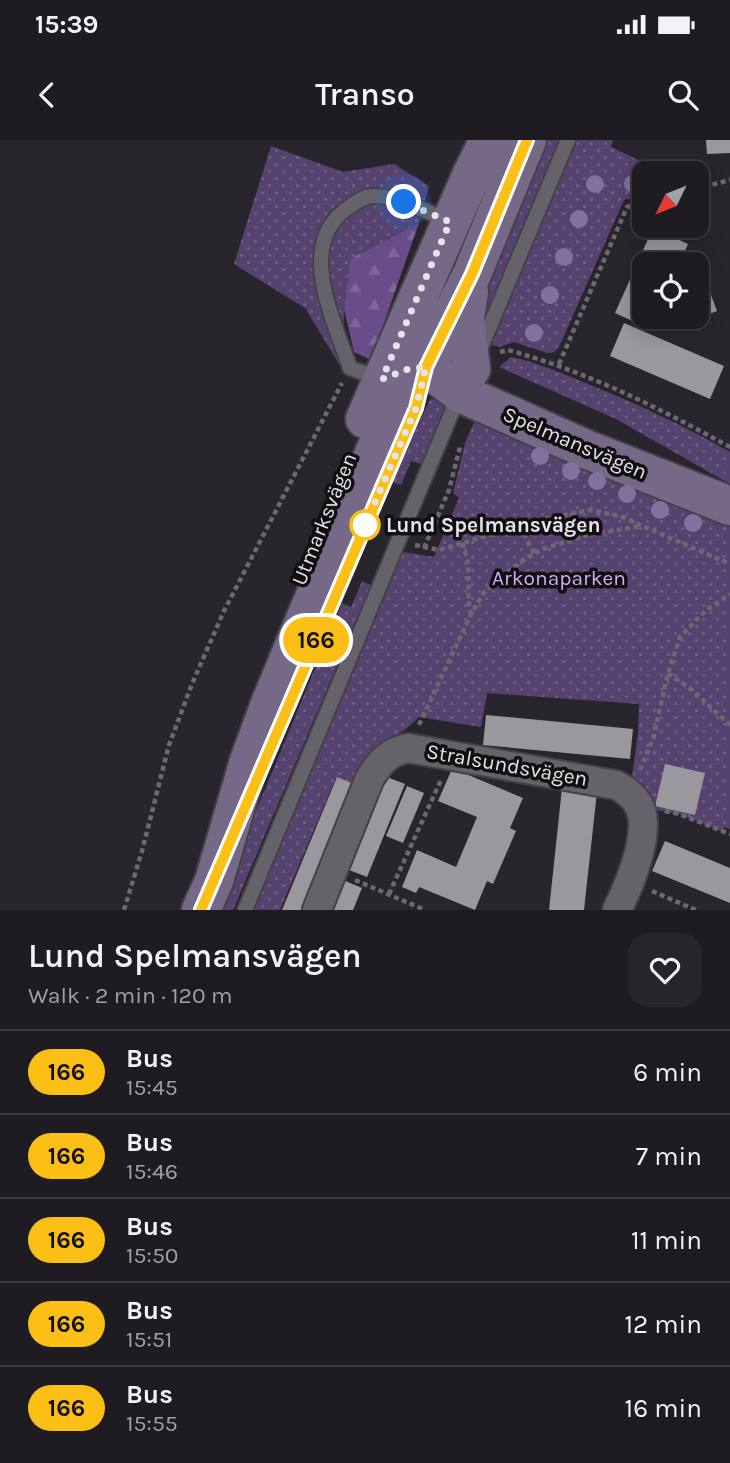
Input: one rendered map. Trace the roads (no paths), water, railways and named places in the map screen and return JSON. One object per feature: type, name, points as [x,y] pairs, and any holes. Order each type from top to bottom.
[{"type":"main road","name":"Utmarksvägen","points":[[189,910],[213,819],[249,702],[366,374],[450,222],[489,140]]},
{"type":"main road","points":[[366,374],[426,367],[415,348],[416,330],[495,140]]},
{"type":"main road","name":"Utmarksvägen","points":[[208,896],[249,761],[390,415],[412,379],[426,367],[472,274],[527,140]]},
{"type":"main road","points":[[465,381],[465,318],[472,274]]},
{"type":"main road","name":"Spelmansvägen","points":[[426,367],[643,448],[730,499]]},
{"type":"main road","name":"Spelmansvägen","points":[[465,381],[588,450],[730,506]]},
{"type":"street","name":"Stralsundsvägen","points":[[317,910],[369,780],[380,762],[396,751],[408,748],[616,785],[635,800],[643,819],[640,851],[631,882],[617,910]]},
{"type":"lane","points":[[245,910],[568,140]]},
{"type":"lane","points":[[366,374],[330,316],[322,285],[323,242],[336,217],[357,201],[373,196],[404,202],[450,222]]},
{"type":"lane","points":[[359,537],[416,408],[426,367]]},
{"type":"lane","points":[[208,896],[262,768]]},
{"type":"place","name":"Lund Spelmansvägen","points":[[365,525]]},
{"type":"park label","name":"Arkonaparken","points":[[559,578]]}]
